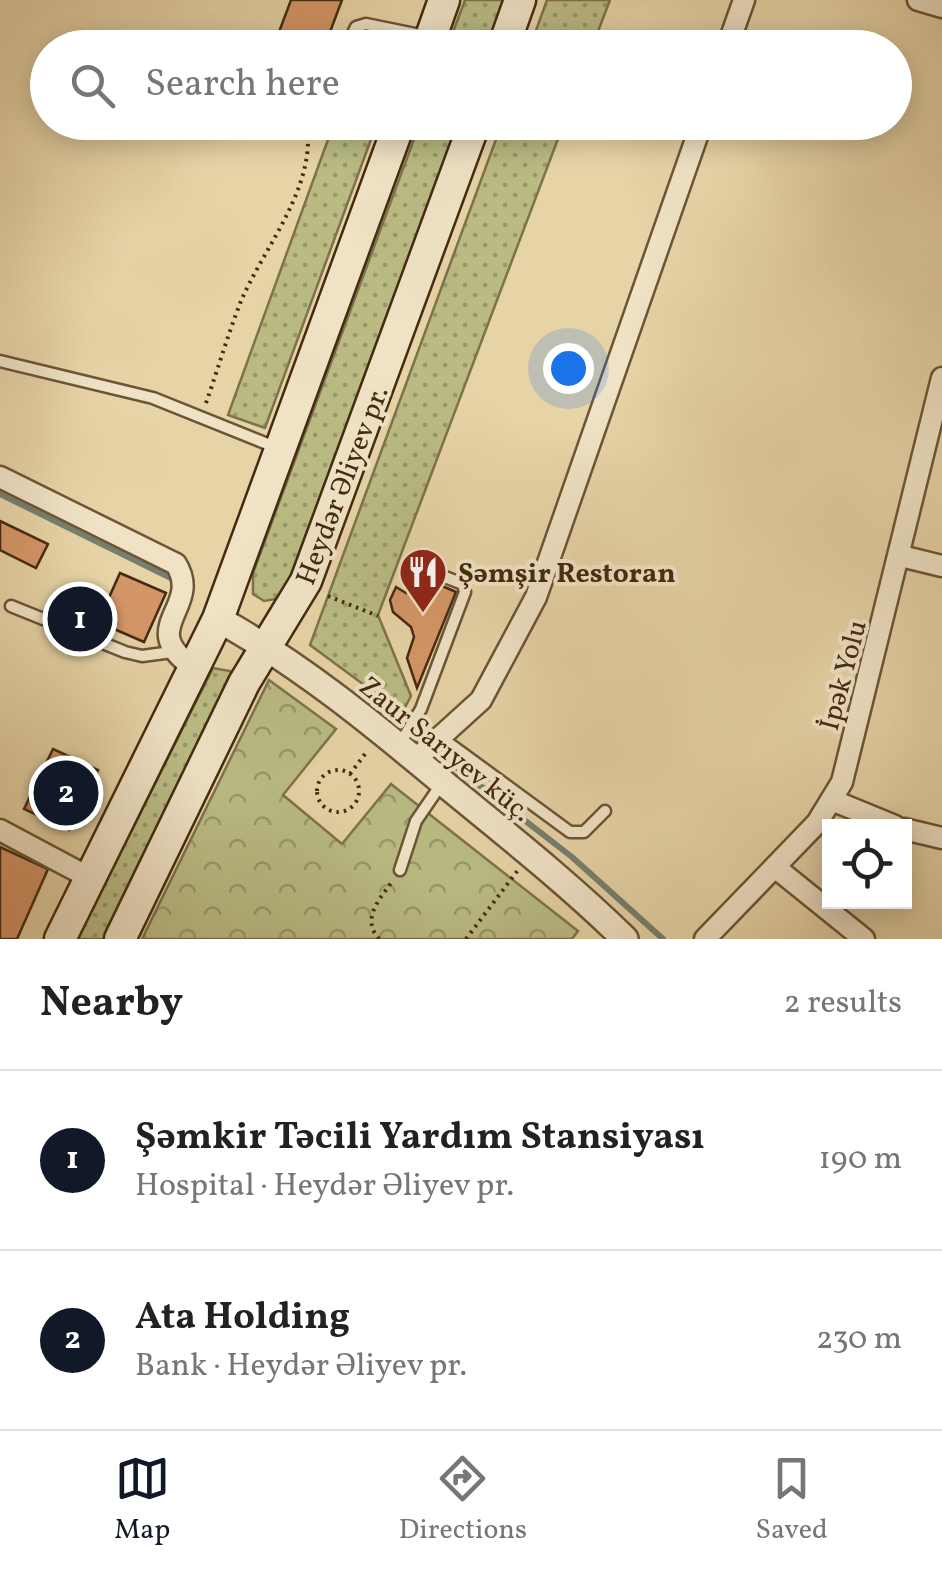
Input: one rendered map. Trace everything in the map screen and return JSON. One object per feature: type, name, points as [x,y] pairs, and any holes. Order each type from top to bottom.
[{"type":"main road","points":[[433,30],[444,0]]},
{"type":"main road","points":[[509,30],[520,0]]},
{"type":"main road","points":[[60,939],[90,878],[182,659],[218,619],[393,140]]},
{"type":"main road","name":"Heydər Əliyev pr.","points":[[120,939],[267,646],[306,581],[468,140]]},
{"type":"street","points":[[733,30],[744,0]]},
{"type":"street","points":[[918,0],[942,8]]},
{"type":"street","points":[[398,746],[439,736],[462,722],[481,700],[536,597],[696,140]]},
{"type":"street","name":"İpək Yolu","points":[[705,939],[776,868],[834,801],[901,556],[942,378]]},
{"type":"street","points":[[0,477],[176,564],[183,584],[167,640],[182,659]]},
{"type":"street","points":[[901,556],[942,566]]},
{"type":"street","name":"Zaur Sarıyev küç.","points":[[218,619],[267,646],[398,746],[530,854],[625,939]]},
{"type":"street","points":[[834,801],[878,819]]},
{"type":"street","points":[[0,830],[90,878]]},
{"type":"street","points":[[912,831],[942,838]]},
{"type":"street","points":[[776,868],[864,939]]},
{"type":"lane","points":[[355,30],[366,24],[387,30]]},
{"type":"lane","points":[[0,361],[104,383],[280,449]]},
{"type":"lane","points":[[398,746],[421,709],[465,592],[462,584],[427,570]]},
{"type":"lane","points":[[11,606],[125,652],[182,659]]},
{"type":"lane","points":[[439,736],[570,832],[584,832],[605,812]]},
{"type":"lane","points":[[400,870],[416,821],[442,782]]},
{"type":"path","points":[[202,417],[242,300],[294,194],[309,140]]},
{"type":"path","points":[[328,596],[378,616]]},
{"type":"path","points":[[350,774],[359,790],[352,806],[336,812],[324,807],[318,796],[322,779],[332,772],[350,774],[398,746]]},
{"type":"path","points":[[466,939],[530,854]]},
{"type":"path","points":[[378,939],[371,924],[372,910],[400,870]]},
{"type":"green space","points":[[465,0],[507,0],[496,30],[454,30]]},
{"type":"green space","points":[[547,0],[610,0],[599,30],[536,30]]},
{"type":"green space","points":[[328,140],[371,140],[265,428],[228,415]]},
{"type":"green space","points":[[414,140],[455,140],[285,590],[275,599],[264,601],[253,594],[253,573]]},
{"type":"green space","points":[[496,140],[558,140],[378,615],[411,696],[402,713],[310,645]]},
{"type":"green space","points":[[213,668],[230,671],[234,681],[105,939],[77,939]]},
{"type":"green space","points":[[269,680],[336,729],[283,795],[342,844],[391,784],[578,931],[572,939],[142,939]]},
{"type":"building","points":[[291,0],[342,0],[331,30],[280,30]]},
{"type":"building","points":[[0,521],[48,544],[36,568],[0,550]]},
{"type":"building","points":[[120,573],[166,593],[144,642],[98,622]]},
{"type":"building","points":[[415,574],[456,592],[417,688],[407,658],[414,637],[411,627],[393,612],[390,600],[396,587],[406,593]]},
{"type":"building","points":[[53,749],[98,770],[69,830],[24,809]]},
{"type":"building","points":[[0,847],[48,869],[17,939],[0,939]]},
{"type":"waterway","points":[[0,494],[171,578]]},
{"type":"waterway","points":[[447,760],[572,857],[663,939]]},
{"type":"place","name":"Şəmşir Restoran","points":[[423,614]]},
{"type":"place","name":"Şəmkir Təcili Yardım Stansiyası","points":[[80,619]]},
{"type":"place","name":"Ata Holding","points":[[66,793]]}]
